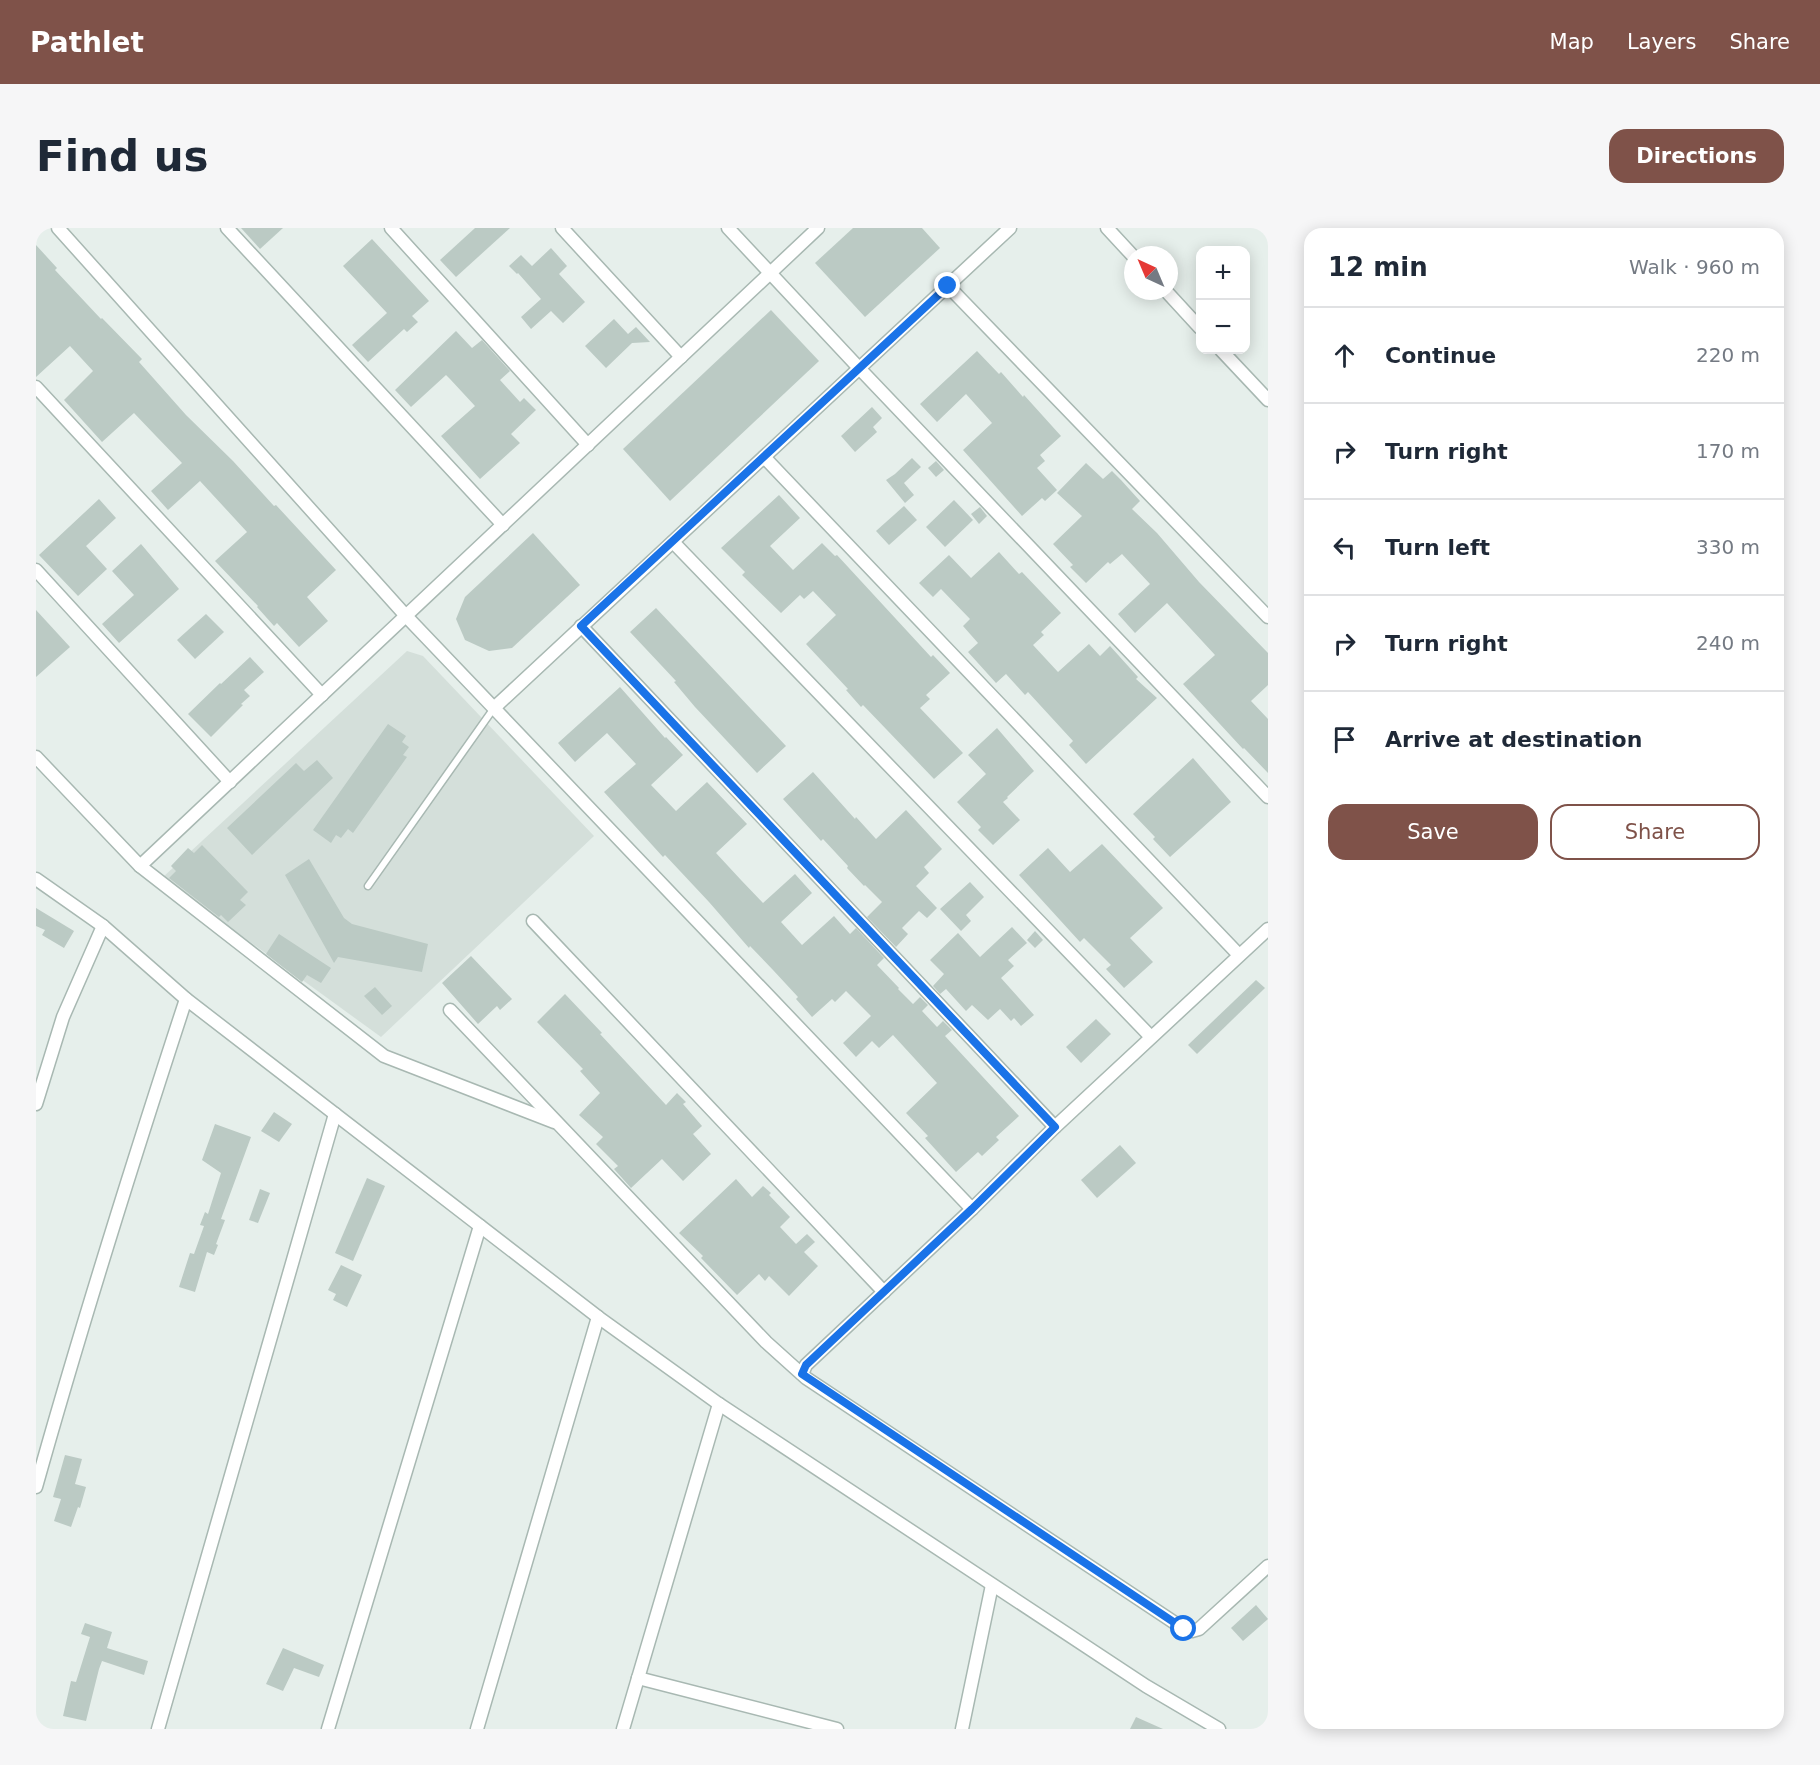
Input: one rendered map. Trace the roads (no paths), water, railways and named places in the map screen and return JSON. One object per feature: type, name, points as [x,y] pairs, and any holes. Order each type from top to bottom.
[{"type":"street","points":[[58,228],[406,616],[972,1209]]},
{"type":"street","points":[[227,228],[502,525]]},
{"type":"street","points":[[391,228],[588,445]]},
{"type":"street","points":[[562,228],[681,357]]},
{"type":"street","points":[[728,228],[1268,797]]},
{"type":"street","points":[[140,866],[818,228]]},
{"type":"street","points":[[494,708],[1010,228]]},
{"type":"street","points":[[1107,228],[1124,246]]},
{"type":"street","points":[[948,286],[1268,617]]},
{"type":"street","points":[[1174,300],[1196,324]]},
{"type":"street","points":[[1225,354],[1268,400]]},
{"type":"street","points":[[36,387],[322,696]]},
{"type":"street","points":[[764,457],[1239,955]]},
{"type":"street","points":[[673,542],[1151,1037]]},
{"type":"street","points":[[36,570],[230,782]]},
{"type":"street","points":[[581,626],[1055,1127]]},
{"type":"street","points":[[36,757],[140,866],[384,1056],[558,1123]]},
{"type":"street","points":[[36,879],[103,926],[186,999],[598,1317],[719,1404],[1146,1686],[1220,1729]]},
{"type":"street","points":[[533,921],[884,1292]]},
{"type":"street","points":[[36,1104],[63,1017],[103,926]]},
{"type":"street","points":[[802,1374],[806,1365],[972,1209],[1055,1127],[1268,929]]},
{"type":"street","points":[[36,1487],[127,1178],[186,999]]},
{"type":"street","points":[[450,1010],[766,1342],[802,1374],[1184,1629],[1192,1631],[1199,1629],[1268,1566]]},
{"type":"street","points":[[158,1729],[335,1114]]},
{"type":"street","points":[[328,1729],[480,1226]]},
{"type":"street","points":[[477,1729],[598,1317]]},
{"type":"street","points":[[623,1729],[719,1404]]},
{"type":"street","points":[[962,1729],[992,1585]]},
{"type":"street","points":[[638,1678],[837,1729]]},
{"type":"lane","points":[[368,886],[494,708]]}]
